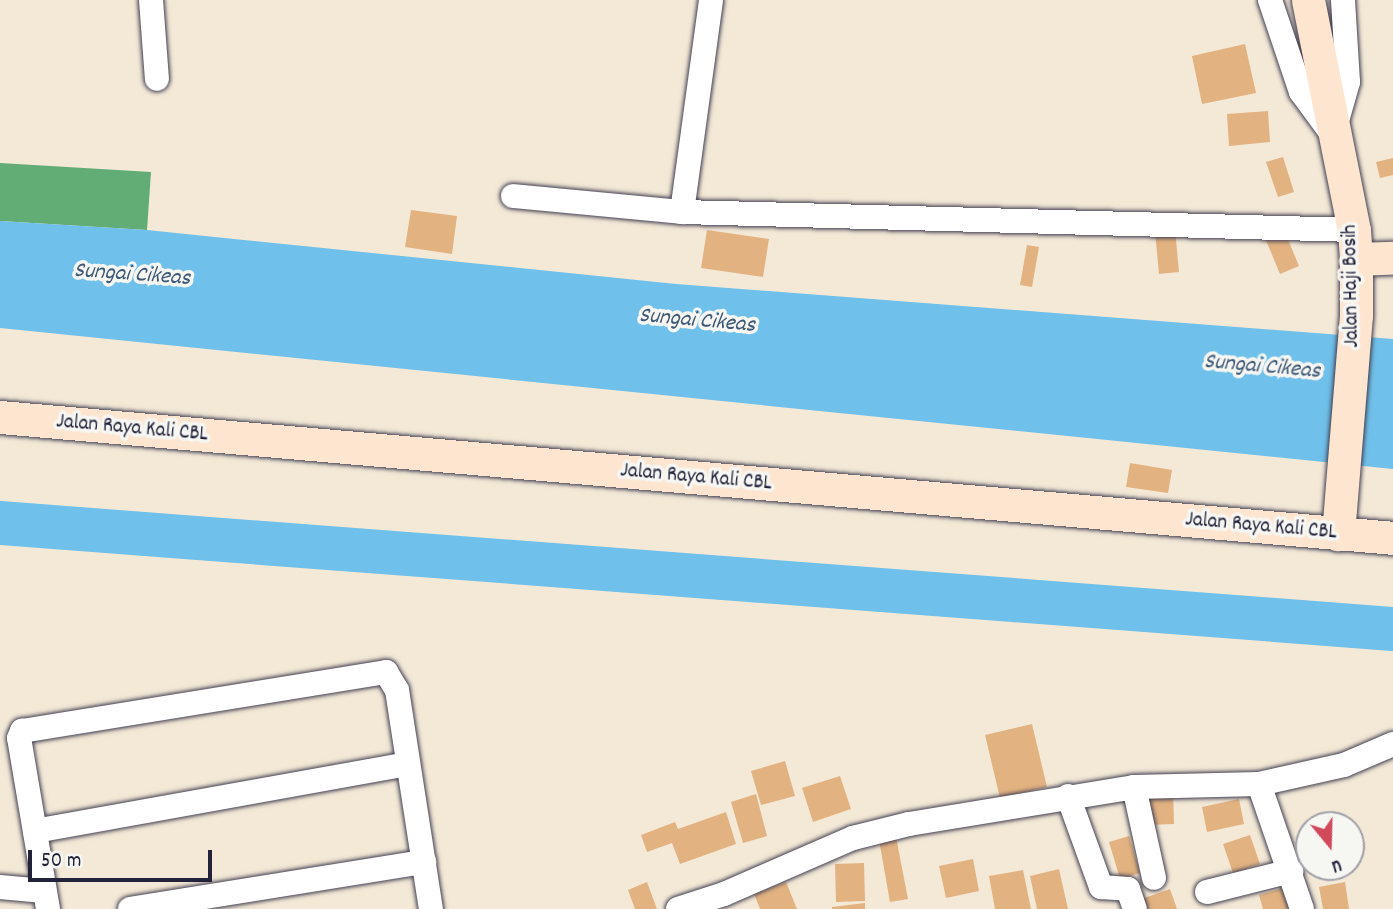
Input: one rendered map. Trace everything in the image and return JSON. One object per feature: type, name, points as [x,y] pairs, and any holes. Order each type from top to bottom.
[{"type":"main road","name":"Jalan Haji Bosih","points":[[1308,0],[1355,245],[1356,315],[1338,534]]},
{"type":"main road","points":[[1355,245],[1393,258]]},
{"type":"main road","name":"Jalan Raya Kali CBL","points":[[0,417],[1393,538]]},
{"type":"street","points":[[151,0],[158,79]]},
{"type":"street","points":[[682,212],[711,0]]},
{"type":"street","points":[[1270,0],[1301,92],[1333,135]]},
{"type":"street","points":[[1333,135],[1348,82],[1343,0]]},
{"type":"street","points":[[513,196],[682,212],[1355,245]]},
{"type":"street","points":[[0,887],[46,900],[34,831],[10,739],[22,731],[39,725],[386,672],[397,690],[431,909]]},
{"type":"street","points":[[678,909],[724,894],[853,838],[1068,796],[1134,787],[1259,784],[1343,765],[1393,744]]},
{"type":"street","points":[[34,831],[407,764]]},
{"type":"street","points":[[1259,784],[1291,870],[1302,909]]},
{"type":"street","points":[[1134,787],[1154,878]]},
{"type":"street","points":[[1068,796],[1101,887],[1128,889],[1135,909]]},
{"type":"street","points":[[130,909],[424,862]]},
{"type":"street","points":[[1206,892],[1291,870]]},
{"type":"green space","points":[[0,163],[151,172],[147,230],[0,221]]},
{"type":"water","name":"Sungai Cikeas","points":[[0,221],[147,230],[676,284],[1393,339],[1393,469],[0,328]]},
{"type":"building","points":[[1245,44],[1256,93],[1202,104],[1192,56]]},
{"type":"building","points":[[1268,111],[1270,142],[1229,146],[1227,114]]},
{"type":"building","points":[[1283,157],[1294,192],[1278,197],[1266,162]]},
{"type":"building","points":[[1393,158],[1393,175],[1380,178],[1376,162]]},
{"type":"building","points":[[411,210],[457,216],[452,254],[405,247]]},
{"type":"building","points":[[1175,229],[1179,272],[1159,274],[1155,231]]},
{"type":"building","points":[[707,230],[769,239],[763,277],[701,268]]},
{"type":"building","points":[[1284,230],[1299,266],[1280,274],[1265,238]]},
{"type":"building","points":[[1027,245],[1039,247],[1032,287],[1020,285]]},
{"type":"building","points":[[1130,463],[1172,470],[1168,493],[1126,487]]},
{"type":"building","points":[[1032,724],[1047,787],[1000,798],[985,735]]},
{"type":"building","points":[[785,761],[795,796],[761,805],[751,771]]},
{"type":"building","points":[[840,776],[851,809],[813,822],[802,788]]},
{"type":"building","points":[[1173,791],[1174,824],[1146,825],[1145,792]]},
{"type":"building","points":[[756,794],[767,836],[743,843],[731,802]]},
{"type":"building","points":[[1239,799],[1244,824],[1207,832],[1202,807]]},
{"type":"building","points":[[726,812],[736,844],[680,864],[672,843],[647,852],[641,835],[675,822],[678,829]]},
{"type":"building","points":[[1250,835],[1260,864],[1233,873],[1223,844]]},
{"type":"building","points":[[1129,836],[1140,873],[1120,879],[1109,842]]},
{"type":"building","points":[[896,837],[908,899],[890,902],[879,840]]},
{"type":"building","points":[[973,859],[979,891],[946,898],[939,866]]},
{"type":"building","points":[[864,863],[865,901],[836,902],[835,864]]},
{"type":"building","points":[[1059,869],[1068,909],[1037,909],[1030,876]]},
{"type":"building","points":[[1023,870],[1031,909],[995,909],[989,876]]},
{"type":"building","points":[[647,882],[657,909],[635,909],[628,890]]},
{"type":"building","points":[[786,882],[797,909],[760,909],[754,894]]},
{"type":"building","points":[[1345,882],[1349,909],[1323,909],[1319,887]]},
{"type":"building","points":[[1287,887],[1293,909],[1263,909],[1259,895]]},
{"type":"building","points":[[1170,889],[1177,909],[1142,909],[1139,900]]},
{"type":"building","points":[[865,903],[865,909],[832,909],[832,907]]},
{"type":"waterway","points":[[0,523],[1393,629]]}]
